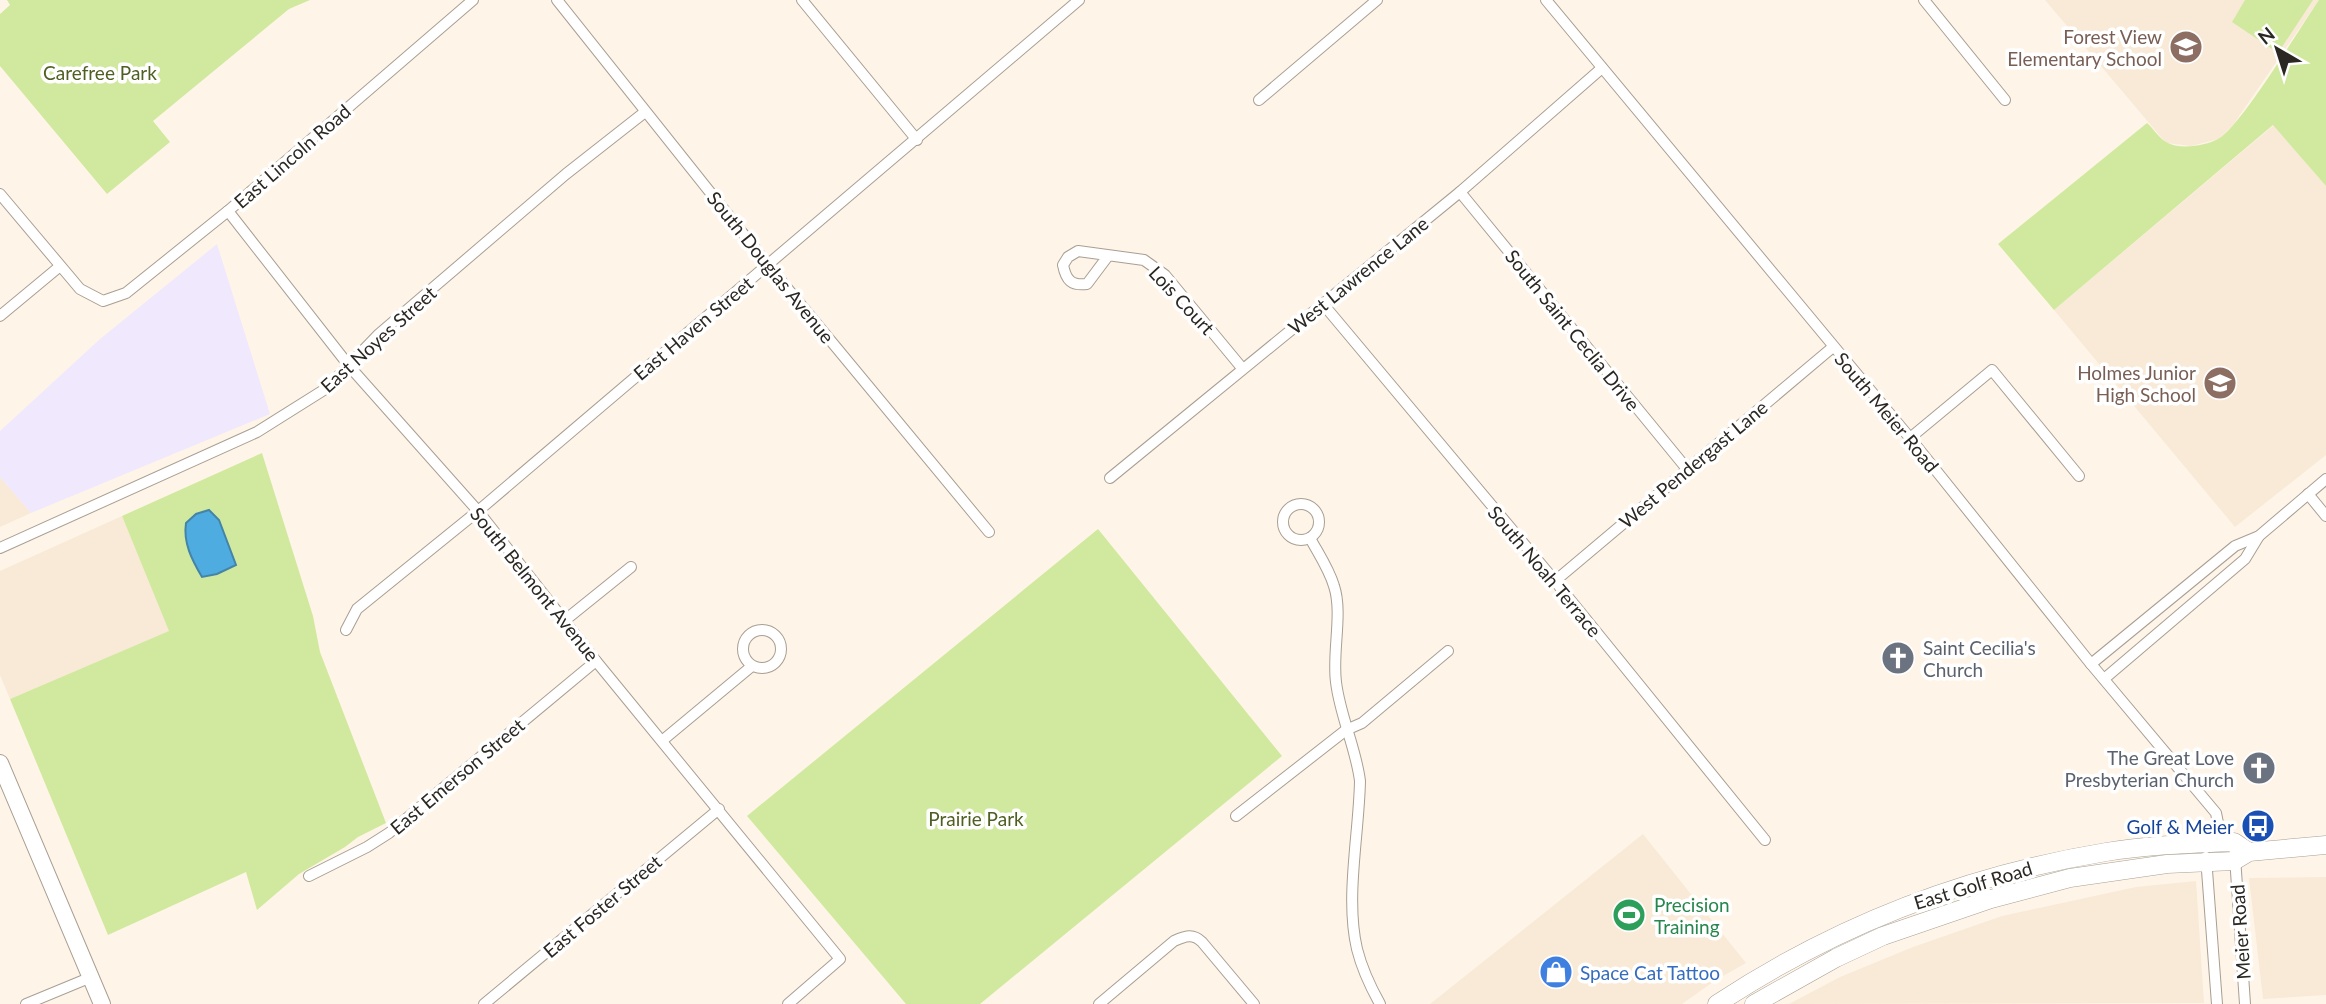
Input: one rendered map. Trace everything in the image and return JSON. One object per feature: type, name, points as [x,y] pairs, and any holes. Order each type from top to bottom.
[{"type":"main road","points":[[0,763],[102,1004]]},
{"type":"main road","name":"East Golf Road","points":[[1717,1004],[1822,941],[1940,892],[2039,865],[2109,851],[2206,843],[2239,852]]},
{"type":"main road","name":"East Golf Road","points":[[1756,1004],[1836,958],[1883,936],[1991,899],[2070,878],[2167,864],[2206,862],[2239,852],[2318,846]]},
{"type":"street","name":"East Lincoln Road","points":[[59,267],[80,289],[103,301],[126,293],[228,211],[473,0]]},
{"type":"street","name":"South Douglas Avenue","points":[[557,0],[768,265],[989,532]]},
{"type":"street","points":[[802,0],[917,139]]},
{"type":"street","name":"East Haven Street","points":[[346,631],[357,609],[478,511],[1079,0]]},
{"type":"street","points":[[1259,100],[1377,0]]},
{"type":"street","name":"South Meier Road","points":[[1546,0],[1910,438],[2091,664],[2216,813],[2219,828],[2239,852]]},
{"type":"street","points":[[1924,0],[2005,100]]},
{"type":"street","name":"West Lawrence Lane","points":[[1110,478],[1460,192],[1602,68]]},
{"type":"street","name":"East Noyes Street","points":[[0,548],[257,432],[327,388],[379,334],[597,148],[645,112]]},
{"type":"street","name":"South Saint Ceclia Drive","points":[[1460,192],[1687,469]]},
{"type":"street","points":[[0,194],[59,267],[0,316]]},
{"type":"street","name":"South Belmont Avenue","points":[[228,211],[350,367],[478,511],[564,621],[841,959],[788,1004]]},
{"type":"street","name":"Lois Court","points":[[1108,256],[1144,260],[1156,267],[1242,368]]},
{"type":"street","name":"South Noah Terrace","points":[[1323,304],[1555,581],[1765,840]]},
{"type":"street","name":"West Pendergast Lane","points":[[1555,581],[1833,347]]},
{"type":"street","points":[[1910,438],[1992,370],[2080,477]]},
{"type":"street","points":[[2091,664],[2235,546],[2259,536],[2326,479]]},
{"type":"street","points":[[2308,494],[2326,516]]},
{"type":"street","points":[[2104,679],[2245,559],[2259,536]]},
{"type":"street","points":[[1310,538],[1335,588],[1336,684],[1360,781],[1354,891],[1355,938],[1365,976],[1380,1004]]},
{"type":"street","points":[[564,621],[631,567]]},
{"type":"street","points":[[1236,816],[1346,730],[1362,723],[1448,651]]},
{"type":"street","name":"East Emerson Street","points":[[309,876],[389,833],[596,660]]},
{"type":"street","points":[[663,740],[752,666]]},
{"type":"street","name":"East Foster Street","points":[[484,1004],[719,809]]},
{"type":"street","points":[[2217,1004],[2206,843],[2219,828]]},
{"type":"street","name":"Meier Road","points":[[2239,852],[2245,1004]]},
{"type":"street","points":[[1099,1004],[1174,941],[1189,936],[1197,937],[1202,942],[1254,1004]]},
{"type":"street","points":[[26,1004],[89,978]]},
{"type":"shaded area","name":"Forest View Elementary School","points":[[2045,0],[2319,0],[2233,125],[2219,139],[2191,146],[2166,143]]},
{"type":"shaded area","name":"Holmes Junior High School","points":[[2274,125],[2326,186],[2326,455],[2235,527],[2054,310]]},
{"type":"shaded area","points":[[217,244],[270,414],[31,513],[0,477],[0,431],[100,339]]},
{"type":"shaded area","points":[[0,477],[31,513],[0,527]]},
{"type":"shaded area","points":[[122,516],[170,631],[10,699],[0,675],[0,571]]},
{"type":"shaded area","points":[[1643,834],[1746,963],[1682,1004],[1430,1004]]},
{"type":"shaded area","points":[[2326,877],[2326,995],[2263,999],[2249,878]]},
{"type":"shaded area","points":[[2196,881],[2204,1003],[1789,1004],[1840,977],[1913,947],[2002,916],[2136,887]]},
{"type":"green space","name":"Carefree Park","points":[[7,0],[310,0],[289,9],[153,121],[170,142],[107,194],[0,66],[0,14],[10,5]]},
{"type":"green space","points":[[2245,0],[2313,0],[2278,53],[2232,22]]},
{"type":"green space","points":[[2319,0],[2326,0],[2326,186],[2273,125],[2054,310],[1998,244],[2147,123],[2163,140],[2178,146],[2206,144],[2218,139],[2228,131],[2255,97]]},
{"type":"green space","points":[[262,453],[313,616],[320,652],[386,823],[299,874],[257,910],[246,872],[108,935],[10,699],[169,631],[122,516]]},
{"type":"green space","name":"Prairie Park","points":[[1098,529],[1282,756],[980,1004],[906,1004],[747,816]]},
{"type":"water","points":[[209,510],[219,520],[236,565],[217,574],[202,577],[192,558],[185,530],[186,523],[196,514]]},
{"type":"place","name":"Forest View Elementary School","points":[[2186,47]]},
{"type":"place","name":"Holmes Junior High School","points":[[2220,383]]},
{"type":"place","name":"Saint Cecilia's Church","points":[[1898,658]]},
{"type":"place","name":"The Great Love Presbyterian Church","points":[[2259,768]]},
{"type":"place","name":"Golf & Meier","points":[[2258,826]]},
{"type":"place","name":"Precision Training","points":[[1629,915]]},
{"type":"place","name":"Space Cat Tattoo","points":[[1556,972]]}]
